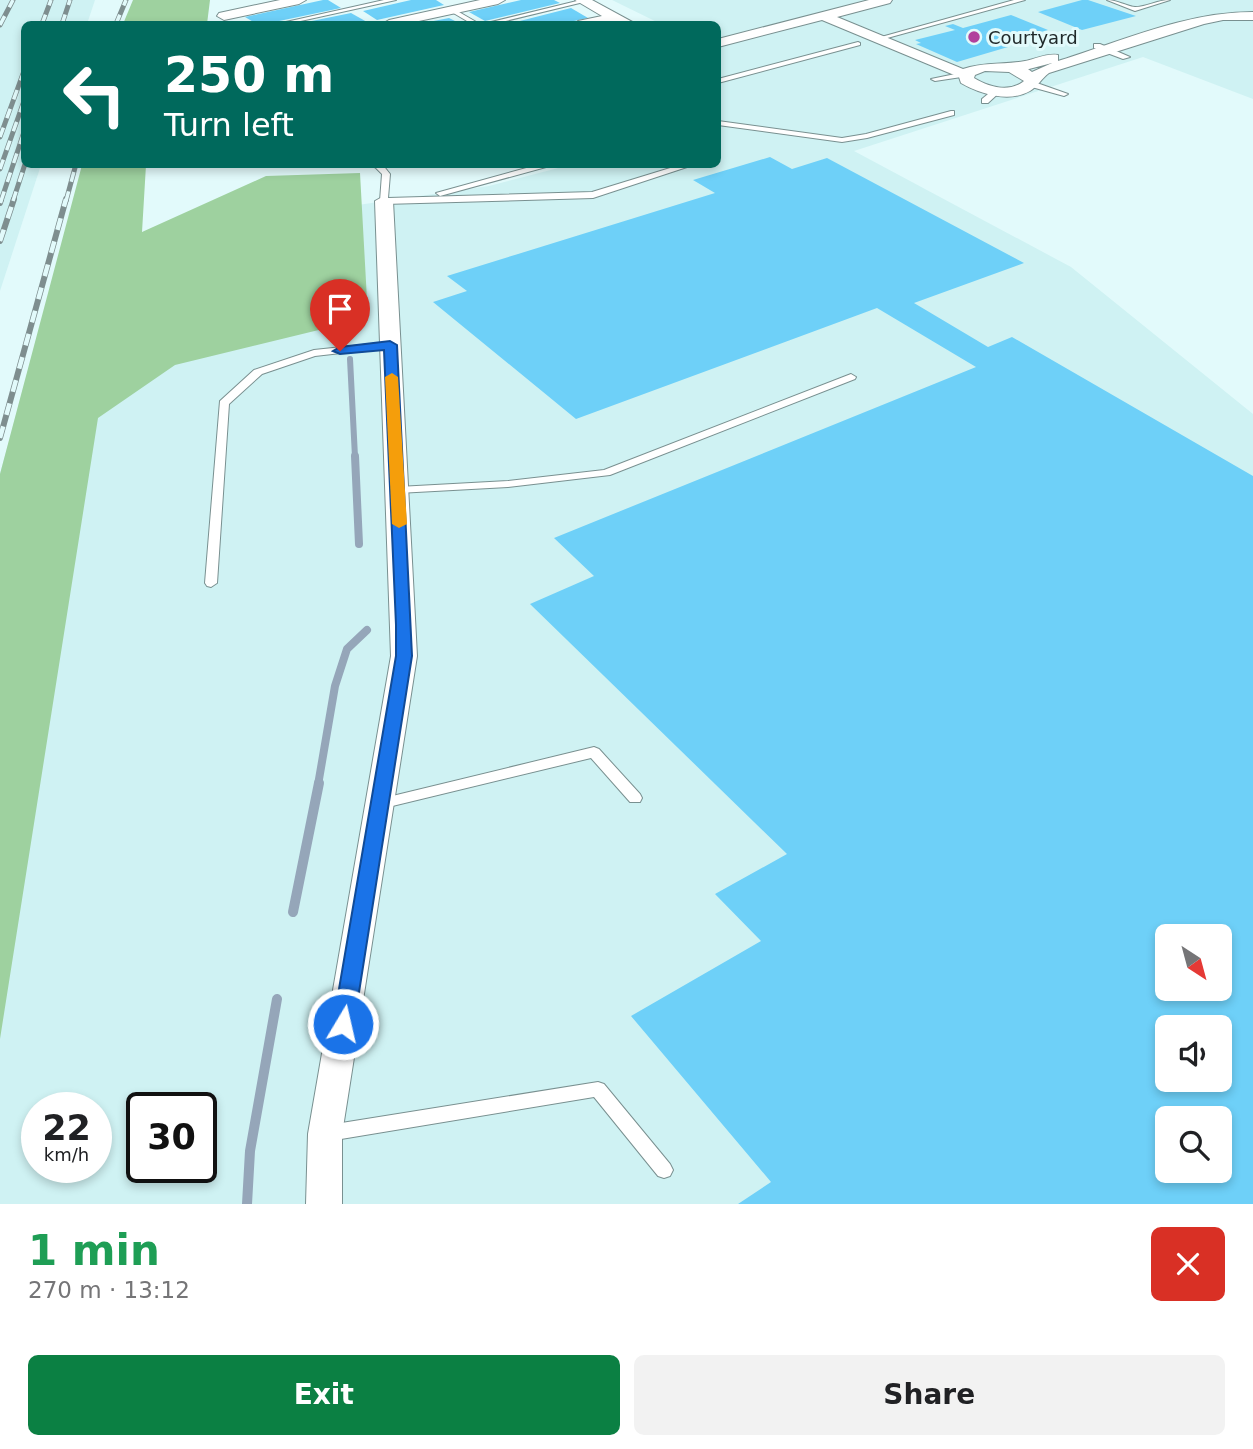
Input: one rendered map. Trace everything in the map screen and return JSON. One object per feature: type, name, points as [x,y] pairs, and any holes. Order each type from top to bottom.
[{"type":"street","points":[[226,0],[223,20],[299,0]]},
{"type":"street","points":[[402,21],[498,0]]},
{"type":"street","points":[[721,42],[885,0]]},
{"type":"street","points":[[583,1],[623,21]]},
{"type":"street","points":[[965,74],[966,79],[991,96],[1014,91],[1031,82],[1044,70],[1167,24],[1211,3],[1253,16]]},
{"type":"street","points":[[824,16],[965,74],[983,67],[1030,65],[1206,19],[1253,16]]},
{"type":"street","points":[[597,21],[615,17]]},
{"type":"street","points":[[1005,67],[1021,72],[1031,82]]},
{"type":"street","points":[[324,1204],[325,1134],[404,656],[383,201]]},
{"type":"lane","points":[[294,21],[393,0]]},
{"type":"lane","points":[[878,39],[1022,0]]},
{"type":"lane","points":[[1110,0],[1135,9],[1167,0]]},
{"type":"lane","points":[[499,21],[583,1]]},
{"type":"lane","points":[[452,10],[471,21]]},
{"type":"lane","points":[[721,80],[858,44]]},
{"type":"lane","points":[[1103,48],[1126,57]]},
{"type":"lane","points":[[935,79],[965,74]]},
{"type":"lane","points":[[1031,82],[1064,94]]},
{"type":"lane","points":[[721,122],[842,140],[867,136],[951,113]]},
{"type":"lane","points":[[381,168],[386,174],[383,201],[593,195],[679,168]]},
{"type":"lane","points":[[416,200],[538,168]]},
{"type":"lane","points":[[211,583],[224,403],[258,372],[314,353],[390,345]]},
{"type":"lane","points":[[398,490],[508,484],[606,473],[852,377]]},
{"type":"lane","points":[[380,804],[594,752],[635,798]]},
{"type":"lane","points":[[325,1134],[598,1090],[664,1170]]},
{"type":"shaded area","points":[[0,0],[95,0],[88,21],[21,21],[21,168],[40,168],[0,291]]},
{"type":"shaded area","points":[[612,0],[1253,0],[1253,99],[1143,57],[854,151],[1071,267],[1253,414],[1253,1204],[0,1204],[0,474],[61,248],[489,186],[558,168],[721,168],[721,21],[655,21]]},
{"type":"green space","points":[[133,0],[210,0],[207,21],[124,21]]},
{"type":"green space","points":[[81,168],[146,168],[142,232],[266,176],[360,173],[368,318],[175,365],[98,418],[0,1039],[0,474]]},
{"type":"building","points":[[323,0],[341,8],[279,21],[252,21],[245,17]]},
{"type":"building","points":[[411,0],[436,0],[444,5],[377,20],[363,11]]},
{"type":"building","points":[[521,0],[554,0],[560,3],[485,21],[469,12]]},
{"type":"building","points":[[1082,0],[1136,16],[1082,30],[1038,12]]},
{"type":"building","points":[[571,8],[588,18],[574,21],[520,21]]},
{"type":"building","points":[[351,13],[365,21],[312,21]]},
{"type":"building","name":"Courtyard","points":[[1011,15],[1048,30],[1000,43],[1008,47],[957,62],[916,44],[921,43],[915,40],[955,30],[945,26],[953,24],[963,28]]},
{"type":"building","points":[[449,18],[455,21],[433,21]]},
{"type":"building","points":[[770,157],[792,169],[827,158],[1024,263],[914,303],[988,347],[1012,337],[1253,476],[1253,1204],[738,1204],[771,1182],[631,1016],[761,941],[715,894],[787,854],[530,604],[594,576],[554,538],[976,367],[877,308],[576,419],[433,302],[467,291],[447,276],[715,193],[693,180]]},
{"type":"waterway","points":[[350,359],[355,457]]},
{"type":"waterway","points":[[355,456],[359,544]]},
{"type":"waterway","points":[[318,785],[335,686],[347,649],[367,630]]},
{"type":"waterway","points":[[293,912],[319,783]]},
{"type":"waterway","points":[[247,1204],[250,1151],[277,999]]},
{"type":"railway","points":[[0,25],[13,0]]},
{"type":"railway","points":[[43,21],[51,0]]},
{"type":"railway","points":[[63,21],[70,0]]},
{"type":"railway","points":[[117,21],[126,0]]},
{"type":"railway","points":[[0,137],[21,79]]},
{"type":"railway","points":[[0,169],[21,110]]},
{"type":"railway","points":[[1,201],[21,141]]},
{"type":"railway","points":[[13,201],[24,168]]},
{"type":"railway","points":[[66,201],[75,168]]},
{"type":"railway","points":[[0,203],[1,199]]},
{"type":"railway","points":[[0,241],[14,199]]},
{"type":"railway","points":[[0,438],[66,199]]},
{"type":"slow traffic","points":[[392,377],[399,524]]},
{"type":"place","name":"Courtyard","points":[[974,37]]},
{"type":"route","points":[[340,351],[390,345],[404,625],[404,656],[343,1024]]}]
